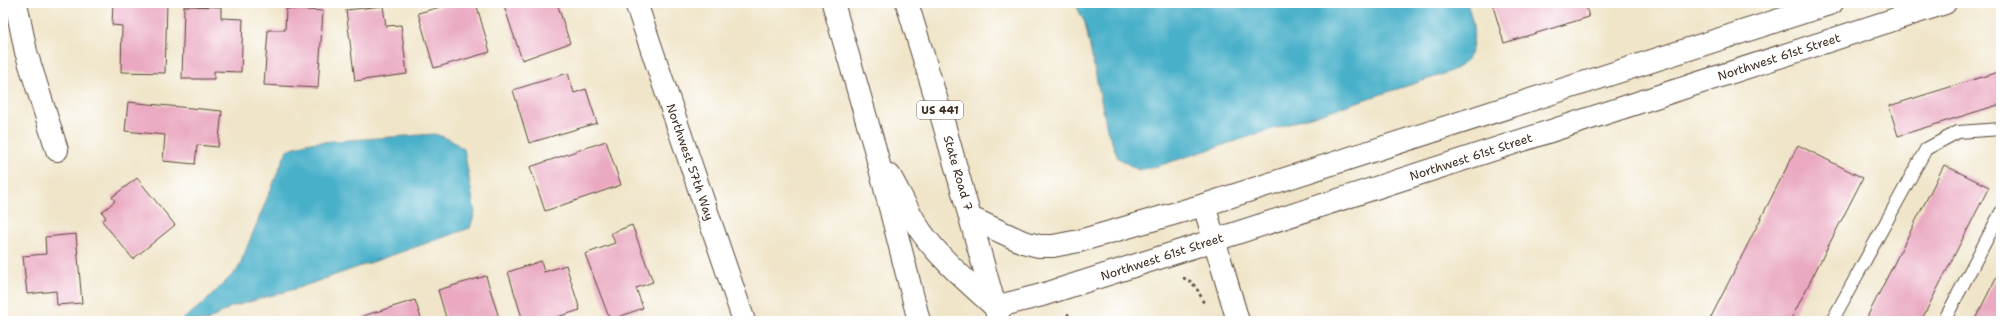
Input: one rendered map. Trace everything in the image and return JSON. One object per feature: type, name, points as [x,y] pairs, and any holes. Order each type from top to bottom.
[{"type":"street","points":[[16,3],[26,52],[57,150]]},
{"type":"street","name":"Northwest 57th Way","points":[[636,3],[744,321]]},
{"type":"street","points":[[833,3],[874,149],[919,321]]},
{"type":"street","name":"State Road 7","points":[[908,3],[997,314]]},
{"type":"street","points":[[970,218],[1023,242],[1039,246],[1052,246],[1079,241],[1204,205],[1832,3]]},
{"type":"street","name":"Northwest 61st Street","points":[[997,314],[1042,295],[1945,3]]},
{"type":"street","points":[[874,149],[920,229],[959,274],[997,314]]},
{"type":"street","points":[[1204,205],[1238,321]]},
{"type":"lane","points":[[1832,321],[1926,149],[1958,132],[2001,129]]},
{"type":"lane","points":[[1944,321],[2001,212]]},
{"type":"water","points":[[1075,3],[1467,3],[1472,19],[1474,36],[1471,53],[1466,60],[1453,70],[1441,75],[1158,166],[1138,170],[1118,158],[1107,129],[1085,23]]},
{"type":"water","points":[[435,134],[449,139],[464,149],[475,213],[470,228],[298,288],[231,307],[207,321],[181,321],[205,302],[238,269],[287,150],[306,143]]},
{"type":"building","points":[[113,3],[167,3],[165,73],[121,72],[122,26],[112,25]]},
{"type":"building","points":[[455,3],[476,3],[490,52],[434,68],[418,13]]},
{"type":"building","points":[[503,3],[557,3],[570,43],[522,60]]},
{"type":"building","points":[[1492,3],[1585,3],[1589,17],[1504,43]]},
{"type":"building","points":[[184,6],[221,7],[221,18],[243,19],[241,72],[214,71],[214,79],[182,79]]},
{"type":"building","points":[[383,6],[386,26],[401,25],[407,74],[355,81],[346,10]]},
{"type":"building","points":[[286,9],[323,11],[318,88],[264,85],[268,30],[285,30]]},
{"type":"building","points":[[2001,71],[2001,104],[1898,136],[1889,106]]},
{"type":"building","points":[[568,73],[574,93],[586,89],[597,123],[529,143],[513,90]]},
{"type":"building","points":[[128,102],[222,111],[218,147],[197,145],[195,164],[163,161],[165,135],[125,131]]},
{"type":"building","points":[[606,141],[621,185],[545,211],[530,167]]},
{"type":"building","points":[[1798,145],[1863,178],[1790,321],[1709,321]]},
{"type":"building","points":[[1944,165],[1989,187],[1921,321],[1865,321]]},
{"type":"building","points":[[137,178],[175,225],[133,259],[102,221],[106,218],[102,212],[115,201],[112,197]]},
{"type":"building","points":[[632,225],[653,282],[636,288],[643,308],[610,320],[585,254],[615,243],[611,233]]},
{"type":"building","points":[[76,234],[82,303],[57,305],[56,291],[27,294],[23,256],[46,254],[45,237]]},
{"type":"building","points":[[541,261],[544,272],[566,265],[580,310],[544,321],[523,321],[508,272]]},
{"type":"building","points":[[2001,268],[2001,321],[1974,321]]},
{"type":"building","points":[[486,276],[500,321],[447,321],[438,290]]},
{"type":"building","points":[[415,300],[422,321],[364,321],[363,316]]}]
